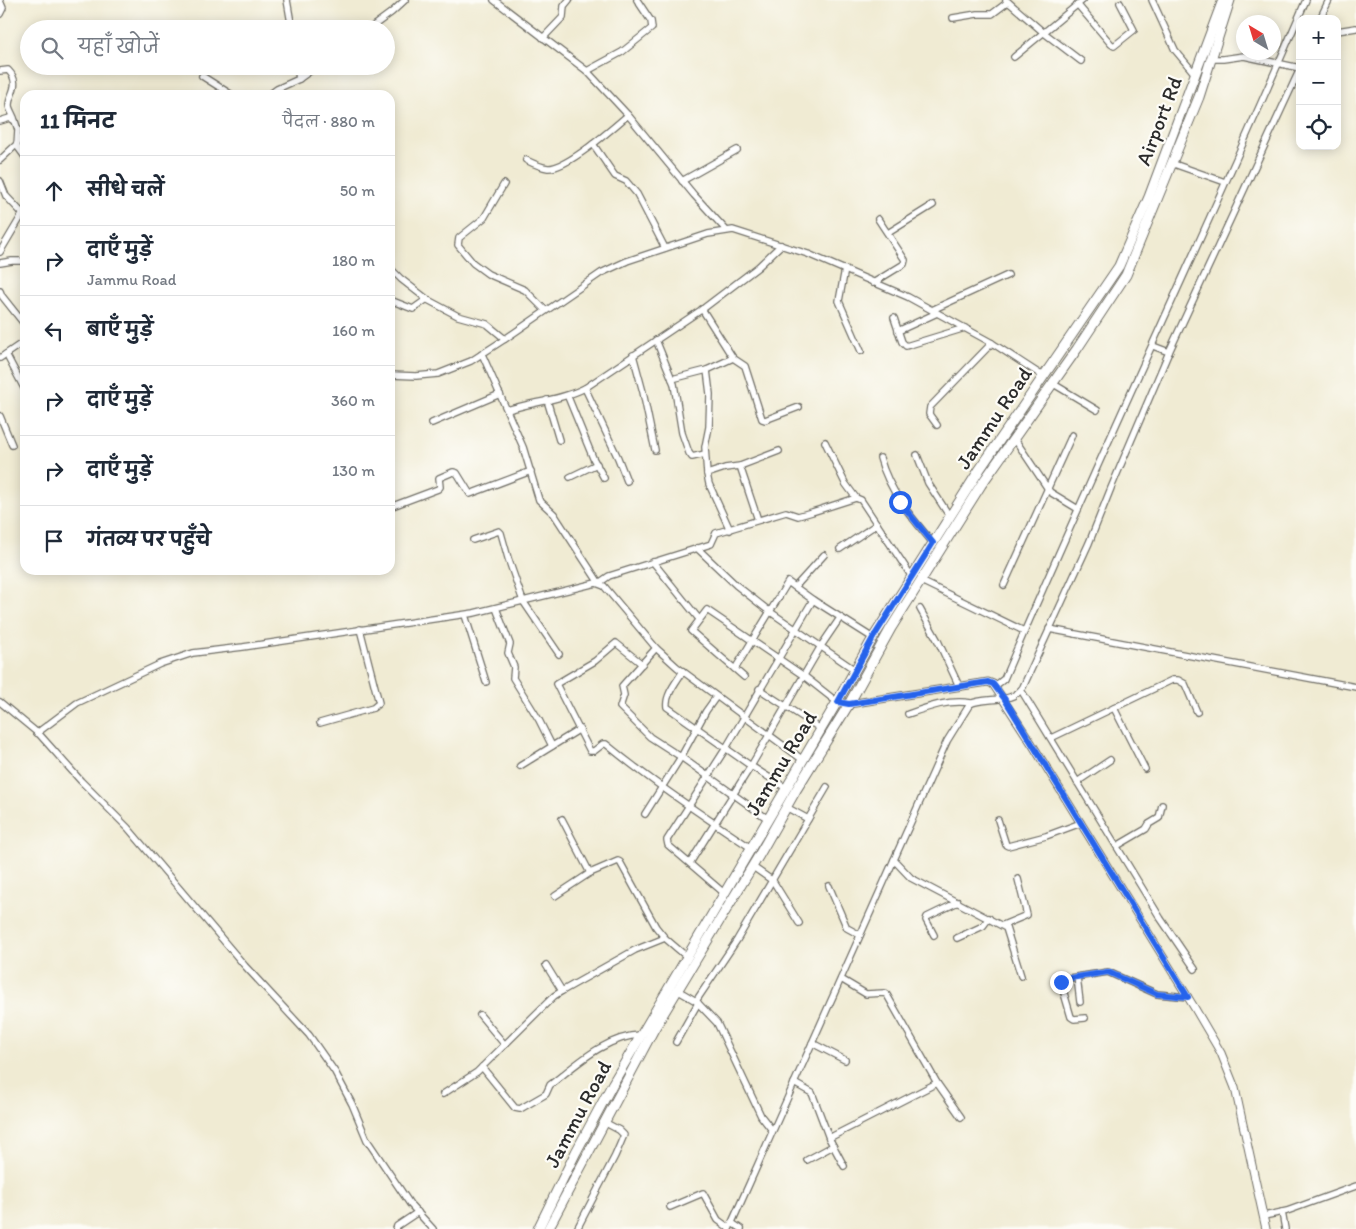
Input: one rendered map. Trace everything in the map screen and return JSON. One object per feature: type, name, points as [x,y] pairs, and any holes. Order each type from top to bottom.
[{"type":"main road","name":"Airport Rd","points":[[1125,253],[1149,197],[1223,0]]},
{"type":"main road","points":[[548,1229],[654,1029],[849,704],[891,628],[981,485],[1126,275],[1199,97],[1230,0]]},
{"type":"main road","name":"Jammu Road","points":[[538,1229],[576,1152],[642,1035],[838,702],[873,638],[980,469],[1119,266],[1125,253]]},
{"type":"street","points":[[287,0],[290,20]]},
{"type":"street","points":[[381,20],[405,0]]},
{"type":"street","points":[[494,0],[588,71],[726,230]]},
{"type":"street","points":[[544,38],[563,17],[564,6],[569,0]]},
{"type":"street","points":[[588,71],[622,52],[652,28],[651,21],[637,0]]},
{"type":"street","points":[[1014,56],[1083,0]]},
{"type":"street","points":[[1152,0],[1176,50],[1195,74]]},
{"type":"street","points":[[1001,692],[1004,679],[1024,631],[1078,509],[1154,346],[1225,182],[1282,64],[1306,0]]},
{"type":"street","points":[[1322,15],[1329,0]]},
{"type":"street","points":[[0,1],[3,10],[0,14]]},
{"type":"street","points":[[953,18],[977,14],[992,14],[1007,1],[1081,61]]},
{"type":"street","points":[[1077,4],[1114,46],[1134,30],[1121,1]]},
{"type":"street","points":[[1341,30],[1356,28]]},
{"type":"street","points":[[1211,58],[1223,59],[1244,56],[1296,68]]},
{"type":"street","points":[[0,71],[8,70],[11,73],[14,88],[9,105],[18,130],[17,144],[20,148]]},
{"type":"street","points":[[1019,692],[1089,544],[1167,352],[1296,72]]},
{"type":"street","points":[[298,75],[299,79]]},
{"type":"street","points":[[275,90],[305,75]]},
{"type":"street","points":[[202,76],[224,90]]},
{"type":"street","points":[[526,160],[549,168],[565,162],[593,144],[628,115]]},
{"type":"street","points":[[0,121],[10,118],[15,121]]},
{"type":"street","points":[[0,160],[17,144]]},
{"type":"street","points":[[593,144],[615,176],[626,181],[637,194],[666,248]]},
{"type":"street","points":[[682,181],[737,150]]},
{"type":"street","points":[[1171,163],[1225,182]]},
{"type":"street","points":[[0,181],[6,196],[20,208]]},
{"type":"street","points":[[504,184],[484,218],[458,238],[458,245],[473,263],[488,274],[524,290],[545,310]]},
{"type":"street","points":[[888,233],[933,205]]},
{"type":"street","points":[[0,252],[20,219]]},
{"type":"street","points":[[873,283],[905,262],[905,258],[878,219]]},
{"type":"street","points":[[395,375],[438,374],[471,361],[601,273],[627,261],[708,234],[733,230],[781,244],[845,270],[935,312],[992,343],[1043,376]]},
{"type":"street","points":[[507,410],[568,396],[585,388],[702,310],[758,267],[781,244]]},
{"type":"street","points":[[0,263],[20,261]]},
{"type":"street","points":[[845,270],[840,301],[861,351]]},
{"type":"street","points":[[395,273],[427,299],[458,316],[487,324],[505,339]]},
{"type":"street","points":[[898,331],[1008,275]]},
{"type":"street","points":[[1,294],[20,319]]},
{"type":"street","points":[[395,302],[413,309],[427,299]]},
{"type":"street","points":[[702,310],[733,358],[745,366],[762,419],[765,420],[798,407]]},
{"type":"street","points":[[894,318],[902,342],[906,346],[965,328]]},
{"type":"street","points":[[656,340],[672,379],[682,433],[689,453],[692,457],[705,454]]},
{"type":"street","points":[[937,425],[929,414],[930,407],[992,343]]},
{"type":"street","points":[[20,344],[3,356],[20,382]]},
{"type":"street","points":[[1154,346],[1167,352]]},
{"type":"street","points":[[482,354],[523,447],[539,500],[554,514],[599,583],[604,586],[656,648],[716,697],[803,760]]},
{"type":"street","points":[[633,355],[655,450]]},
{"type":"street","points":[[672,379],[707,370],[733,358]]},
{"type":"street","points":[[707,370],[710,394],[710,426],[705,454],[707,474],[709,484],[730,530]]},
{"type":"street","points":[[1052,384],[1097,410]]},
{"type":"street","points":[[585,388],[618,458],[627,482]]},
{"type":"street","points":[[432,423],[500,394]]},
{"type":"street","points":[[568,396],[604,478]]},
{"type":"street","points":[[547,400],[559,440]]},
{"type":"street","points":[[0,416],[12,445]]},
{"type":"street","points":[[1004,585],[1072,435]]},
{"type":"street","points":[[1014,438],[1047,488],[1054,495],[1078,509]]},
{"type":"street","points":[[825,442],[845,483],[856,498],[860,500],[912,577]]},
{"type":"street","points":[[707,474],[725,468],[740,466],[779,450]]},
{"type":"street","points":[[917,455],[931,488],[950,517]]},
{"type":"street","points":[[880,458],[897,497],[933,543]]},
{"type":"street","points":[[570,477],[597,464]]},
{"type":"street","points":[[740,466],[758,520]]},
{"type":"street","points":[[395,505],[438,489],[440,485],[439,478],[454,472],[457,473],[470,494],[531,471]]},
{"type":"street","points":[[37,733],[77,703],[178,657],[205,650],[243,647],[465,615],[496,608],[599,583],[609,576],[712,543],[716,533],[758,520],[786,512],[798,516],[856,498]]},
{"type":"street","points":[[840,549],[877,524]]},
{"type":"street","points":[[473,540],[499,531],[501,533],[523,601],[558,654]]},
{"type":"street","points":[[697,548],[736,585],[769,611],[855,670]]},
{"type":"street","points":[[795,587],[824,555]]},
{"type":"street","points":[[653,562],[699,619]]},
{"type":"street","points":[[921,581],[1024,631]]},
{"type":"street","points":[[735,669],[786,582],[789,582],[813,600],[873,638]]},
{"type":"street","points":[[724,893],[668,845],[667,842],[726,748],[813,600]]},
{"type":"street","points":[[496,608],[510,644],[508,653],[514,667],[513,678],[539,720],[552,746]]},
{"type":"street","points":[[920,609],[959,686]]},
{"type":"street","points":[[744,676],[692,632],[691,630],[706,611],[709,610],[838,702],[849,704],[988,682],[1001,692],[1213,1038],[1230,1073],[1266,1216],[1266,1229]]},
{"type":"street","points":[[465,615],[486,682]]},
{"type":"street","points":[[690,863],[716,824],[821,646],[840,618]]},
{"type":"street","points":[[1049,628],[1356,687]]},
{"type":"street","points":[[320,723],[373,708],[379,703],[360,629]]},
{"type":"street","points":[[642,664],[616,643],[596,661],[556,683],[591,751],[606,743],[689,806],[751,848]]},
{"type":"street","points":[[656,648],[622,686],[624,695],[620,707],[645,733],[768,819]]},
{"type":"street","points":[[683,671],[666,705],[751,766],[786,788]]},
{"type":"street","points":[[1050,738],[1174,680],[1185,684],[1197,712]]},
{"type":"street","points":[[759,689],[821,729]]},
{"type":"street","points":[[730,1227],[947,741],[967,706],[1001,692],[1019,692]]},
{"type":"street","points":[[1019,692],[1050,738],[1194,969]]},
{"type":"street","points":[[645,814],[716,697]]},
{"type":"street","points":[[0,702],[37,733],[128,828],[245,966],[309,1035],[335,1072],[352,1104],[367,1140],[410,1204],[433,1229]]},
{"type":"street","points":[[908,714],[939,704],[972,703]]},
{"type":"street","points":[[1114,708],[1145,769]]},
{"type":"street","points":[[520,766],[580,728]]},
{"type":"street","points":[[1077,782],[1110,760]]},
{"type":"street","points":[[676,1042],[695,1000],[737,940],[768,877],[827,788]]},
{"type":"street","points":[[1116,846],[1146,829],[1148,824],[1159,818],[1162,804]]},
{"type":"street","points":[[786,807],[806,818]]},
{"type":"street","points":[[562,819],[590,873]]},
{"type":"street","points":[[998,820],[1008,846],[1046,836],[1081,823]]},
{"type":"street","points":[[894,860],[911,878],[1003,925],[1007,929],[1021,976]]},
{"type":"street","points":[[555,896],[590,873],[620,862],[656,927],[665,938],[687,957]]},
{"type":"street","points":[[752,867],[768,877],[798,923]]},
{"type":"street","points":[[1003,925],[1027,916],[1018,879]]},
{"type":"street","points":[[829,886],[848,929],[860,935]]},
{"type":"street","points":[[934,935],[926,920],[927,917],[958,902]]},
{"type":"street","points":[[957,938],[983,926],[989,918]]},
{"type":"street","points":[[443,1094],[482,1067],[554,996],[635,950],[665,938]]},
{"type":"street","points":[[546,965],[562,991]]},
{"type":"street","points":[[1085,1018],[1071,1018],[1061,983],[1064,979],[1108,972],[1157,994],[1188,997]]},
{"type":"street","points":[[1077,976],[1080,1002]]},
{"type":"street","points":[[840,979],[866,994],[884,993],[887,995],[937,1083],[961,1117]]},
{"type":"street","points":[[678,990],[695,1000],[717,1023],[761,1116],[772,1130]]},
{"type":"street","points":[[480,1015],[505,1045]]},
{"type":"street","points":[[482,1067],[515,1108],[520,1109],[546,1094],[550,1085],[607,1043],[632,1035],[642,1035]]},
{"type":"street","points":[[812,1043],[845,1060]]},
{"type":"street","points":[[794,1083],[812,1093],[829,1138],[844,1166]]},
{"type":"street","points":[[829,1138],[937,1083]]},
{"type":"street","points":[[577,1229],[624,1134],[604,1122]]},
{"type":"street","points":[[807,1160],[833,1146]]},
{"type":"street","points":[[1266,1216],[1280,1213],[1356,1186]]},
{"type":"street","points":[[670,1207],[704,1193],[718,1220],[730,1227],[741,1229]]},
{"type":"street","points":[[396,1229],[397,1226],[418,1212]]},
{"type":"street","points":[[1280,1213],[1285,1229]]},
{"type":"route","points":[[900,502],[933,543],[873,638],[838,702],[849,704],[991,682],[1004,698],[1188,997],[1157,994],[1108,972],[1064,979],[1061,982]]}]
